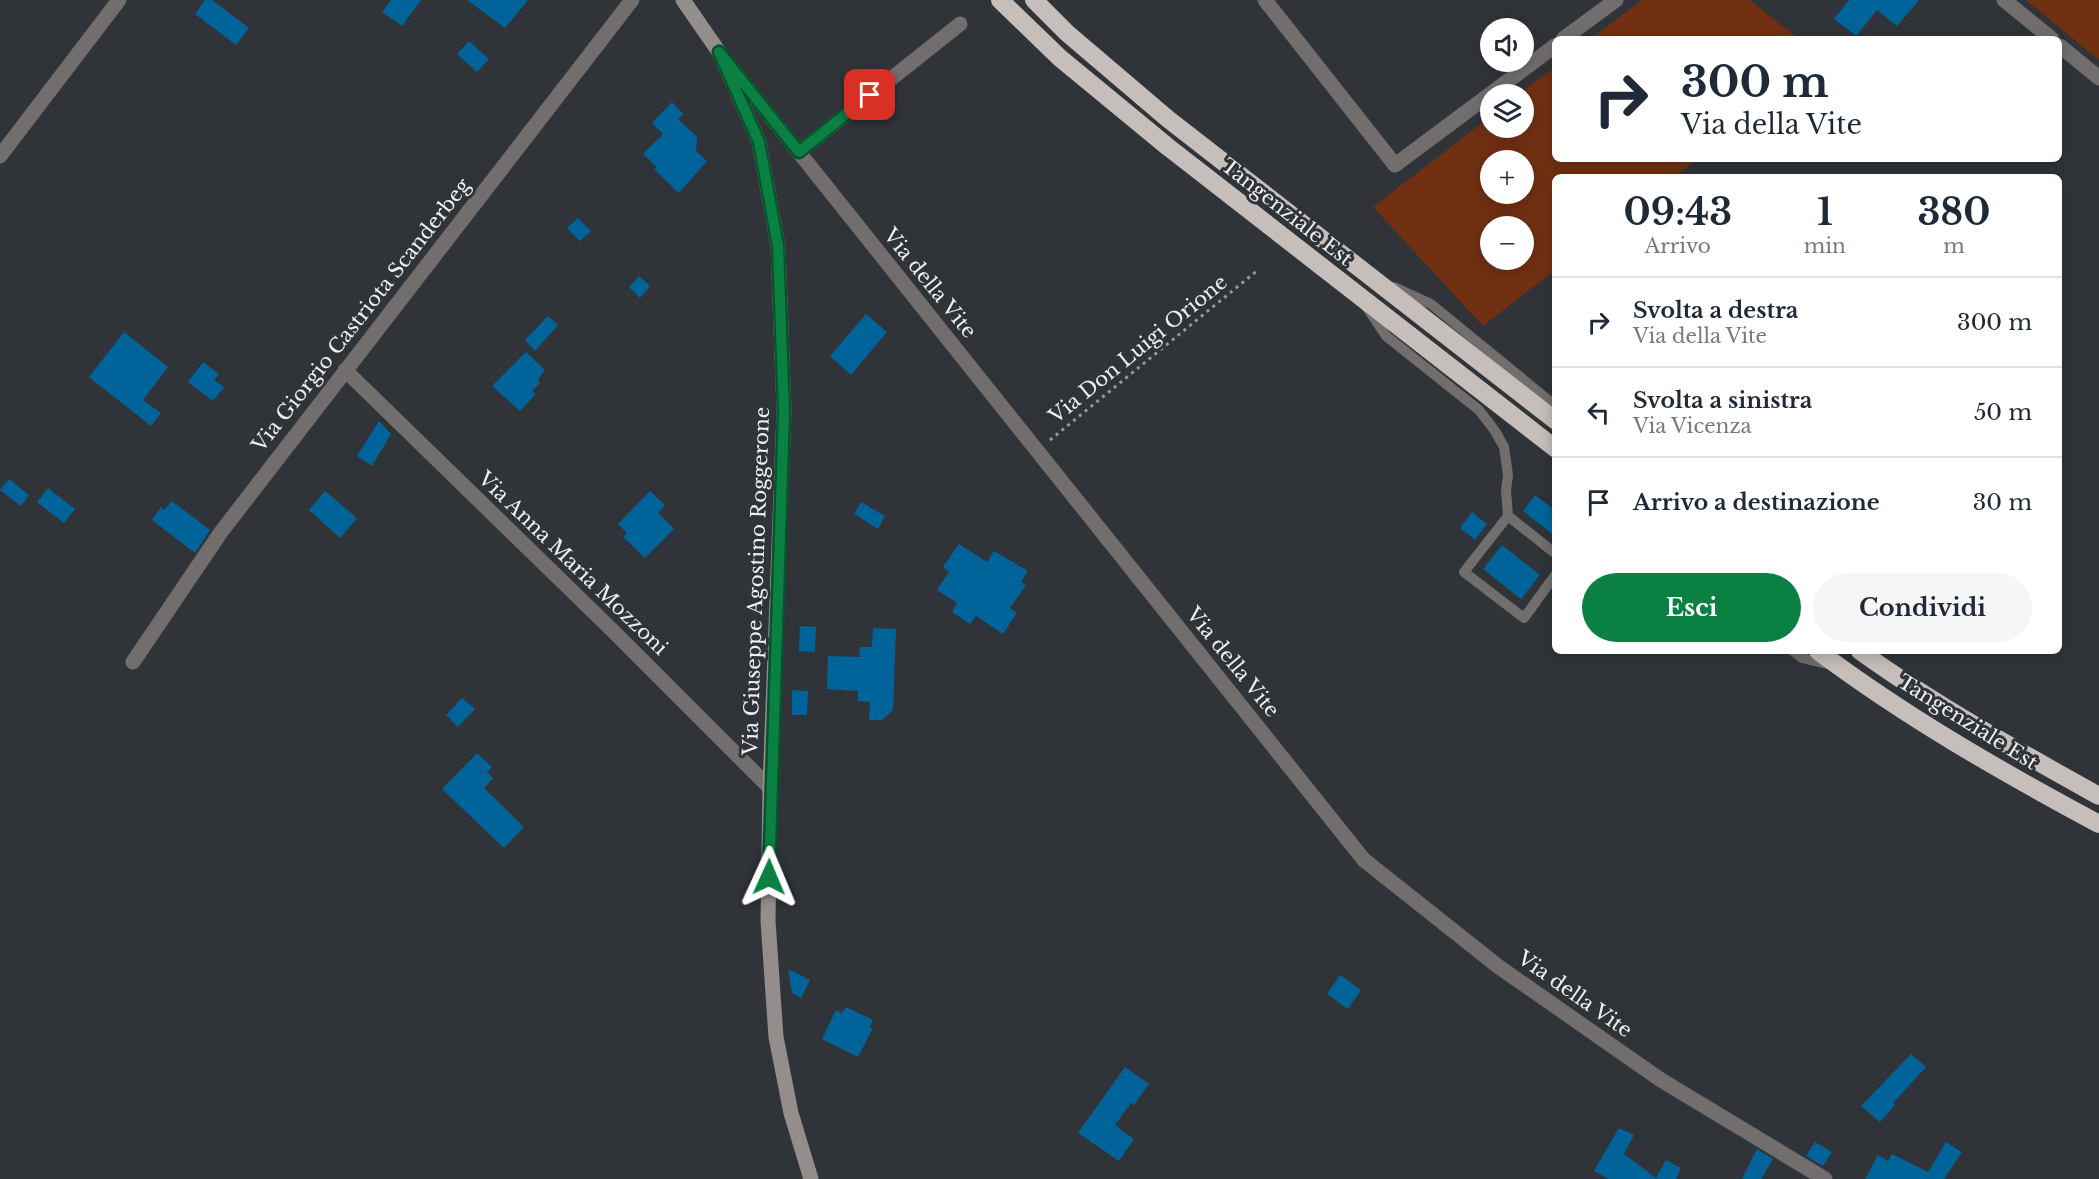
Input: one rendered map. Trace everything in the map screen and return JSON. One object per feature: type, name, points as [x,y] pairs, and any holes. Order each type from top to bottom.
[{"type":"highway","name":"Tangenziale Est","points":[[1000,0],[1069,66],[1168,147],[1552,446]]},
{"type":"highway","name":"Tangenziale Est","points":[[1034,0],[1067,33],[1168,119],[1552,418]]},
{"type":"highway","name":"Tangenziale Est","points":[[1822,654],[1926,725],[1992,766],[2099,824]]},
{"type":"highway","name":"Tangenziale Est","points":[[1864,654],[1890,673],[2012,748],[2099,796]]},
{"type":"street","points":[[0,156],[119,0]]},
{"type":"street","name":"Via Giorgio Castriota Scanderbeg","points":[[133,662],[221,532],[632,0]]},
{"type":"street","name":"Via Giuseppe Agostino Roggerone","points":[[683,0],[719,52],[759,142],[778,246],[784,411],[770,788],[768,921],[776,1037],[791,1113],[811,1179]]},
{"type":"street","points":[[1266,0],[1395,165],[1552,48]]},
{"type":"street","points":[[1567,36],[1616,0]]},
{"type":"street","points":[[2004,0],[2048,36]]},
{"type":"street","points":[[799,152],[960,24]]},
{"type":"street","points":[[2062,47],[2099,78]]},
{"type":"street","name":"Via della Vite","points":[[719,52],[1364,860],[1499,967],[1661,1080],[1825,1179]]},
{"type":"street","name":"Via Anna Maria Mozzoni","points":[[345,370],[603,621],[770,788]]},
{"type":"lane","points":[[1372,278],[1431,304],[1552,402]]},
{"type":"lane","points":[[1359,295],[1386,336],[1479,410],[1496,430],[1504,447],[1508,475],[1506,490],[1508,516],[1464,572],[1524,618],[1552,580]]},
{"type":"lane","points":[[1508,516],[1552,551]]},
{"type":"lane","points":[[1797,654],[1802,658],[1839,667]]},
{"type":"lane","points":[[1877,654],[1890,673]]},
{"type":"path","name":"Via Don Luigi Orione","points":[[1037,450],[1258,270]]},
{"type":"shaded area","points":[[1642,0],[1750,0],[1795,36],[1595,36]]},
{"type":"shaded area","points":[[2099,0],[2099,60],[2027,1]]},
{"type":"shaded area","points":[[1552,69],[1552,162],[1693,162],[1678,174],[1552,174],[1552,272],[1483,326],[1373,207],[1480,124],[1480,138],[1534,138],[1532,84]]},
{"type":"building","points":[[205,0],[212,0],[249,28],[236,45],[195,14]]},
{"type":"building","points":[[391,0],[421,0],[402,26],[382,12]]},
{"type":"building","points":[[467,0],[528,0],[505,28]]},
{"type":"building","points":[[1849,0],[1919,0],[1897,26],[1877,10],[1856,36],[1834,19]]},
{"type":"building","points":[[469,41],[489,59],[477,72],[457,54]]},
{"type":"building","points":[[672,102],[683,114],[678,119],[697,137],[696,151],[707,161],[679,193],[654,169],[657,167],[643,154],[663,134],[652,123]]},
{"type":"building","points":[[578,218],[591,231],[580,241],[567,228]]},
{"type":"building","points":[[639,276],[650,286],[640,298],[629,287]]},
{"type":"building","points":[[866,314],[887,332],[851,375],[830,356]]},
{"type":"building","points":[[548,316],[558,325],[535,351],[525,340]]},
{"type":"building","points":[[124,332],[168,367],[143,400],[161,413],[151,426],[89,377]]},
{"type":"building","points":[[526,352],[545,370],[538,379],[540,383],[532,391],[536,394],[520,411],[492,386]]},
{"type":"building","points":[[203,362],[219,374],[214,380],[224,387],[213,401],[188,382]]},
{"type":"building","points":[[379,421],[391,434],[372,466],[357,456]]},
{"type":"building","points":[[9,479],[29,495],[21,506],[0,490]]},
{"type":"building","points":[[48,488],[75,509],[64,523],[37,502]]},
{"type":"building","points":[[325,491],[357,518],[340,538],[309,510]]},
{"type":"building","points":[[650,491],[665,505],[658,513],[674,529],[645,558],[623,537],[627,533],[618,524]]},
{"type":"building","points":[[1535,495],[1552,508],[1552,534],[1523,511]]},
{"type":"building","points":[[172,501],[210,530],[195,553],[152,520],[161,507],[164,510]]},
{"type":"building","points":[[861,502],[885,516],[878,529],[854,514]]},
{"type":"building","points":[[1472,512],[1487,524],[1475,540],[1460,528]]},
{"type":"building","points":[[959,544],[987,562],[994,551],[1028,571],[1021,582],[1026,585],[1010,608],[1017,613],[1003,634],[976,616],[970,624],[952,612],[957,603],[937,590],[949,572],[943,567]]},
{"type":"building","points":[[1502,545],[1540,575],[1521,599],[1483,569]]},
{"type":"building","points":[[800,626],[816,627],[815,652],[799,651]]},
{"type":"building","points":[[873,628],[896,629],[893,710],[882,720],[869,720],[870,702],[858,701],[858,691],[827,689],[828,656],[859,657],[860,647],[872,647]]},
{"type":"building","points":[[792,690],[808,691],[807,715],[792,715]]},
{"type":"building","points":[[462,698],[475,709],[458,727],[446,715]]},
{"type":"building","points":[[477,753],[492,767],[487,772],[493,778],[484,788],[524,827],[504,848],[442,789]]},
{"type":"building","points":[[788,969],[810,980],[801,998],[792,993]]},
{"type":"building","points":[[1340,975],[1361,990],[1348,1009],[1327,994]]},
{"type":"building","points":[[846,1007],[873,1020],[870,1027],[873,1028],[858,1057],[822,1039],[836,1010],[842,1013]]},
{"type":"building","points":[[1911,1054],[1926,1067],[1893,1103],[1895,1105],[1880,1122],[1861,1106]]},
{"type":"building","points":[[1125,1067],[1149,1084],[1134,1105],[1131,1103],[1115,1125],[1134,1139],[1119,1161],[1078,1133]]},
{"type":"building","points":[[1619,1128],[1634,1135],[1624,1154],[1656,1178],[1666,1160],[1681,1168],[1676,1179],[1609,1179],[1594,1171]]},
{"type":"building","points":[[1815,1142],[1832,1152],[1823,1166],[1806,1156]]},
{"type":"building","points":[[1946,1142],[1962,1152],[1944,1179],[1865,1179],[1878,1155],[1888,1161],[1892,1154],[1928,1172]]},
{"type":"building","points":[[1757,1149],[1773,1159],[1761,1179],[1742,1179]]},
{"type":"route","points":[[769,877],[770,788],[784,411],[778,246],[759,142],[719,52],[799,152],[870,95]]}]
